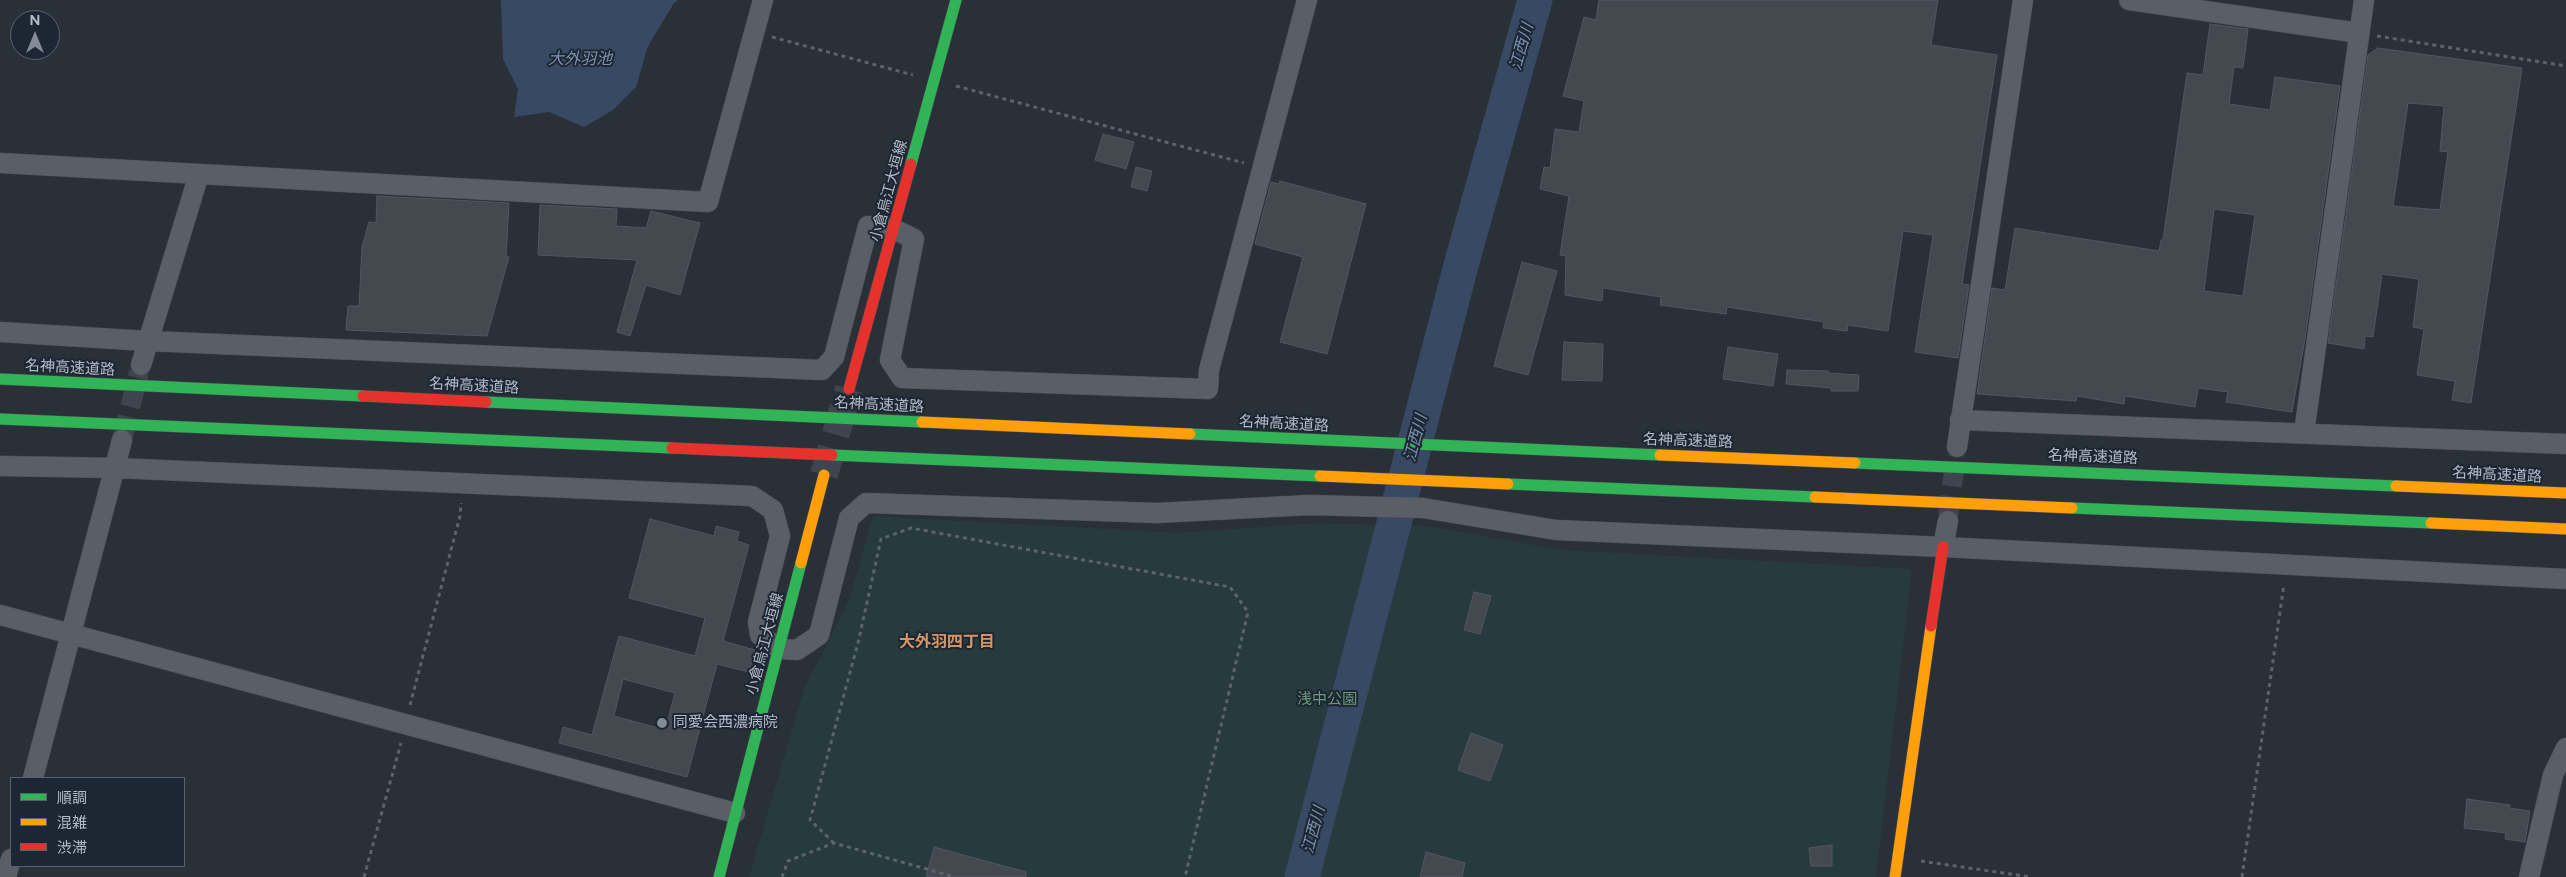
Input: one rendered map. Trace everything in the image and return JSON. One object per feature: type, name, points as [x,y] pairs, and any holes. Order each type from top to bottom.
[{"type":"main road","name":"小倉烏江大垣線","points":[[848,389],[894,229],[956,0]]},
{"type":"main road","name":"名神高速道路","points":[[0,379],[1467,447],[2566,493]]},
{"type":"main road","points":[[0,419],[2566,530]]},
{"type":"main road","name":"小倉烏江大垣線","points":[[719,877],[824,475]]},
{"type":"main road","points":[[1895,877],[1943,547]]},
{"type":"street","points":[[0,163],[708,202],[763,0]]},
{"type":"street","points":[[0,332],[148,341],[822,370],[834,356],[868,226],[894,229],[914,239],[890,360],[902,378],[1208,389],[1209,370],[1307,0]]},
{"type":"street","points":[[1957,447],[2022,0]]},
{"type":"street","points":[[2129,0],[2359,33]]},
{"type":"street","points":[[2304,433],[2364,0]]},
{"type":"street","points":[[141,365],[199,174]]},
{"type":"street","points":[[1960,420],[2566,444]]},
{"type":"street","points":[[33,777],[122,440]]},
{"type":"street","points":[[0,466],[116,468],[752,496],[773,510],[780,536],[758,622],[760,635],[780,649],[797,650],[819,635],[848,518],[866,503],[1157,513],[1309,505],[1423,508],[1556,530],[2286,563],[2566,579]]},
{"type":"street","points":[[1943,547],[1948,521]]},
{"type":"street","points":[[0,615],[735,813]]},
{"type":"street","points":[[2529,877],[2553,775],[2566,748]]},
{"type":"street","points":[[6,877],[10,863]]},
{"type":"path","points":[[754,33],[1262,168]]},
{"type":"path","points":[[2359,33],[2566,66]]},
{"type":"path","points":[[364,877],[460,516],[463,482]]},
{"type":"path","points":[[955,877],[834,843],[810,820],[858,643],[881,539],[911,528],[1230,586],[1248,612],[1185,877]]},
{"type":"path","points":[[2242,877],[2286,563]]},
{"type":"path","points":[[782,877],[788,861],[834,843]]},
{"type":"path","points":[[1898,857],[2032,877]]},
{"type":"green space","name":"浅中公園","points":[[873,516],[1178,533],[1317,523],[1424,526],[1564,550],[1912,569],[1876,877],[749,877],[804,689],[849,601]]},
{"type":"water","name":"大外羽池","points":[[501,0],[678,0],[674,3],[648,46],[636,87],[613,110],[584,127],[549,112],[514,117],[518,89],[503,59]]},
{"type":"building","points":[[1599,0],[1938,0],[1931,45],[1997,55],[1962,284],[1969,285],[1958,358],[1915,352],[1933,235],[1903,231],[1888,331],[1848,325],[1847,331],[1823,328],[1824,322],[1727,307],[1726,314],[1660,305],[1661,297],[1603,288],[1602,301],[1565,295],[1566,256],[1560,255],[1569,196],[1540,189],[1544,167],[1550,168],[1555,129],[1579,132],[1584,101],[1563,96],[1584,17],[1596,20]]},
{"type":"building","points":[[2210,24],[2248,29],[2243,68],[2234,67],[2229,104],[2270,110],[2275,77],[2340,86],[2305,339],[2292,412],[2226,402],[2228,392],[2198,388],[2195,407],[2125,396],[2124,404],[2077,396],[2076,401],[1977,394],[1992,288],[2005,290],[2015,228],[2159,251],[2161,240],[2163,240],[2187,73],[2203,75]],"holes":[[[2214,209],[2255,215],[2243,296],[2204,291]]]},
{"type":"building","points":[[2378,48],[2522,68],[2471,403],[2452,400],[2455,381],[2417,375],[2424,329],[2413,327],[2419,279],[2382,274],[2373,337],[2365,336],[2364,349],[2328,343],[2368,55]],"holes":[[[2408,103],[2444,106],[2440,151],[2448,152],[2440,210],[2393,206]]]},
{"type":"building","points":[[1103,134],[1134,142],[1126,169],[1095,160]]},
{"type":"building","points":[[1136,167],[1152,171],[1147,191],[1131,187]]},
{"type":"building","points":[[1280,181],[1366,204],[1327,354],[1280,342],[1303,257],[1255,244],[1271,182],[1279,184]]},
{"type":"building","points":[[377,196],[509,203],[506,257],[509,257],[487,336],[346,330],[348,306],[359,306],[362,247],[369,222],[376,223]]},
{"type":"building","points":[[540,205],[617,209],[616,226],[646,228],[651,211],[700,223],[680,295],[646,285],[630,336],[617,332],[637,260],[538,255]]},
{"type":"building","points":[[1522,262],[1557,271],[1528,375],[1494,366]]},
{"type":"building","points":[[1564,342],[1603,344],[1602,381],[1562,380]]},
{"type":"building","points":[[1728,347],[1778,354],[1773,386],[1723,379]]},
{"type":"building","points":[[1787,370],[1828,371],[1828,373],[1859,375],[1858,391],[1831,391],[1831,388],[1786,384]]},
{"type":"building","points":[[650,519],[714,536],[716,526],[739,532],[737,541],[749,545],[723,641],[755,650],[749,672],[717,664],[687,777],[559,743],[563,727],[592,735],[619,636],[695,656],[705,618],[629,598]],"holes":[[[623,679],[675,693],[665,730],[614,716]]]},
{"type":"building","points":[[1474,592],[1491,596],[1480,634],[1464,630]]},
{"type":"building","points":[[1471,733],[1503,745],[1490,781],[1458,770]]},
{"type":"building","points":[[2467,799],[2510,805],[2509,808],[2530,811],[2525,842],[2505,839],[2506,833],[2464,828]]},
{"type":"building","points":[[1832,845],[1832,866],[1811,866],[1809,848]]},
{"type":"building","points":[[934,847],[1026,872],[1026,877],[926,877]]},
{"type":"building","points":[[1426,852],[1465,863],[1462,877],[1420,877]]},
{"type":"waterway","name":"江西川","points":[[1302,877],[1463,258],[1535,0]]},
{"type":"tunnel","points":[[123,436],[139,372]]},
{"type":"tunnel","points":[[824,475],[849,389]]},
{"type":"tunnel","points":[[1948,516],[1956,456]]},
{"type":"traffic: fast","points":[[911,164],[956,0]]},
{"type":"traffic: fast","points":[[0,379],[363,396]]},
{"type":"traffic: fast","points":[[486,402],[922,422]]},
{"type":"traffic: fast","points":[[0,419],[672,448]]},
{"type":"traffic: fast","points":[[1190,434],[1660,455]]},
{"type":"traffic: fast","points":[[832,455],[1320,476]]},
{"type":"traffic: fast","points":[[1855,463],[2396,486]]},
{"type":"traffic: fast","points":[[1508,484],[1815,497]]},
{"type":"traffic: fast","points":[[2072,508],[2431,523]]},
{"type":"traffic: fast","points":[[719,877],[801,563]]},
{"type":"traffic: slow","points":[[922,422],[1190,434]]},
{"type":"traffic: slow","points":[[1660,455],[1855,463]]},
{"type":"traffic: slow","points":[[801,563],[824,475]]},
{"type":"traffic: slow","points":[[1320,476],[1508,484]]},
{"type":"traffic: slow","points":[[2396,486],[2566,493]]},
{"type":"traffic: slow","points":[[1815,497],[2072,508]]},
{"type":"traffic: slow","points":[[2431,523],[2566,529]]},
{"type":"traffic: slow","points":[[1895,877],[1931,626]]},
{"type":"traffic: jam","points":[[849,389],[911,164]]},
{"type":"traffic: jam","points":[[363,396],[486,402]]},
{"type":"traffic: jam","points":[[672,448],[832,455]]},
{"type":"traffic: jam","points":[[1931,626],[1943,547]]},
{"type":"place","name":"同愛会西濃病院","points":[[662,723]]},
{"type":"district","name":"大外羽四丁目","points":[[947,642]]}]
